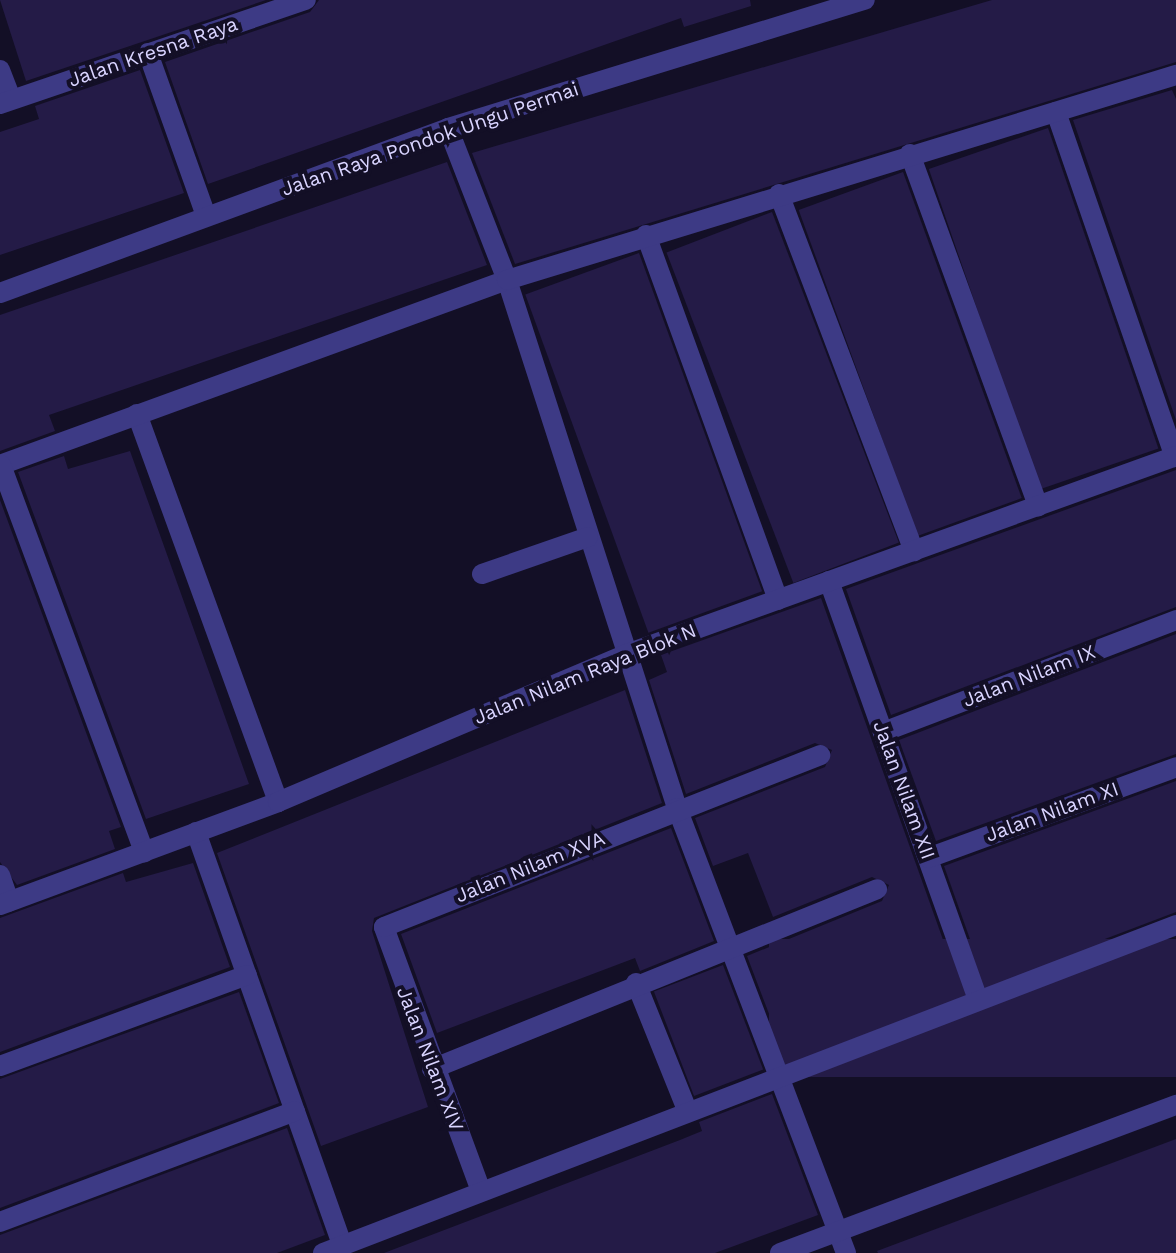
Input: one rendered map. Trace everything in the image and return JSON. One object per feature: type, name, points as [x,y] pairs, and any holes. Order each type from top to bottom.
[{"type":"street","name":"Jalan Kresna Raya","points":[[6,102],[284,4],[306,0]]},
{"type":"street","name":"Jalan Raya Pondok Ungu Permai","points":[[0,293],[448,128],[865,0]]},
{"type":"street","points":[[148,53],[206,216]]},
{"type":"street","points":[[0,70],[6,102]]},
{"type":"street","points":[[144,852],[1,465],[507,280],[779,194],[1176,75]]},
{"type":"street","points":[[1056,112],[1176,457]]},
{"type":"street","points":[[448,128],[507,280],[624,655],[725,945],[846,1253]]},
{"type":"street","points":[[910,154],[1038,506]]},
{"type":"street","points":[[779,194],[914,551]]},
{"type":"street","points":[[646,235],[778,600]]},
{"type":"street","points":[[137,414],[278,802]]},
{"type":"street","name":"Jalan Nilam Raya Blok N","points":[[5,903],[278,802],[624,655],[1176,457]]},
{"type":"street","points":[[482,574],[588,537]]},
{"type":"street","name":"Jalan Nilam XII","points":[[829,581],[978,999]]},
{"type":"street","name":"Jalan Nilam IX","points":[[883,732],[1176,620]]},
{"type":"street","name":"Jalan Nilam XVA","points":[[384,927],[677,808],[820,755]]},
{"type":"street","name":"Jalan Nilam XI","points":[[928,858],[1176,767]]},
{"type":"street","points":[[196,832],[343,1246]]},
{"type":"street","points":[[0,875],[5,903]]},
{"type":"street","points":[[432,1069],[725,945],[877,889]]},
{"type":"street","points":[[323,1253],[774,1076],[1176,925]]},
{"type":"street","name":"Jalan Nilam XIV","points":[[384,927],[432,1069],[481,1191]]},
{"type":"street","points":[[0,1066],[247,975]]},
{"type":"street","points":[[636,983],[687,1110]]},
{"type":"street","points":[[780,1253],[1176,1105]]},
{"type":"street","points":[[0,1222],[295,1111]]},
{"type":"building","points":[[0,0],[266,0],[26,81]]},
{"type":"building","points":[[319,0],[750,0],[751,6],[684,27],[681,18],[208,184],[165,62],[310,12]]},
{"type":"building","points":[[992,0],[1176,0],[1176,62],[515,264],[472,153]]},
{"type":"building","points":[[140,70],[184,193],[0,255],[0,132],[39,119],[35,106]]},
{"type":"building","points":[[1172,90],[1176,99],[1176,420],[1073,120]]},
{"type":"building","points":[[1048,128],[1158,449],[1039,490],[929,169]]},
{"type":"building","points":[[447,162],[487,265],[49,415],[55,431],[0,451],[0,315]]},
{"type":"building","points":[[903,172],[1022,498],[917,536],[799,210]]},
{"type":"building","points":[[772,212],[899,542],[793,583],[667,252]]},
{"type":"building","points":[[639,253],[762,591],[648,633],[525,294]]},
{"type":"building","points":[[130,451],[249,784],[146,819],[18,472],[64,456],[68,469]]},
{"type":"building","points":[[1176,470],[1176,607],[891,715],[846,589]]},
{"type":"building","points":[[0,500],[121,827],[109,831],[115,849],[17,885],[0,862]]},
{"type":"building","points":[[821,598],[962,993],[787,1061],[747,956],[882,901],[889,885],[872,877],[773,917],[748,853],[713,866],[695,818],[825,767],[832,750],[815,743],[686,794],[649,680],[667,672],[661,655]]},
{"type":"building","points":[[1176,634],[1176,754],[936,841],[899,740]]},
{"type":"building","points":[[625,690],[662,803],[374,918],[372,931],[428,1107],[321,1146],[217,853]]},
{"type":"building","points":[[1176,781],[1176,912],[986,984],[944,866]]},
{"type":"building","points":[[671,828],[714,941],[640,971],[635,958],[437,1033],[401,934]]},
{"type":"building","points":[[193,863],[230,967],[0,1052],[0,918],[123,873],[126,882]]},
{"type":"building","points":[[769,939],[1176,939],[1176,1077],[769,1077]]},
{"type":"building","points":[[723,965],[763,1070],[694,1096],[654,992]]},
{"type":"building","points":[[239,992],[279,1103],[0,1208],[0,1079]]},
{"type":"building","points":[[772,1094],[818,1215],[715,1253],[384,1253],[702,1131],[699,1122]]},
{"type":"building","points":[[287,1128],[325,1235],[277,1253],[0,1253],[0,1235]]},
{"type":"building","points":[[1176,1139],[1176,1253],[877,1251]]}]
